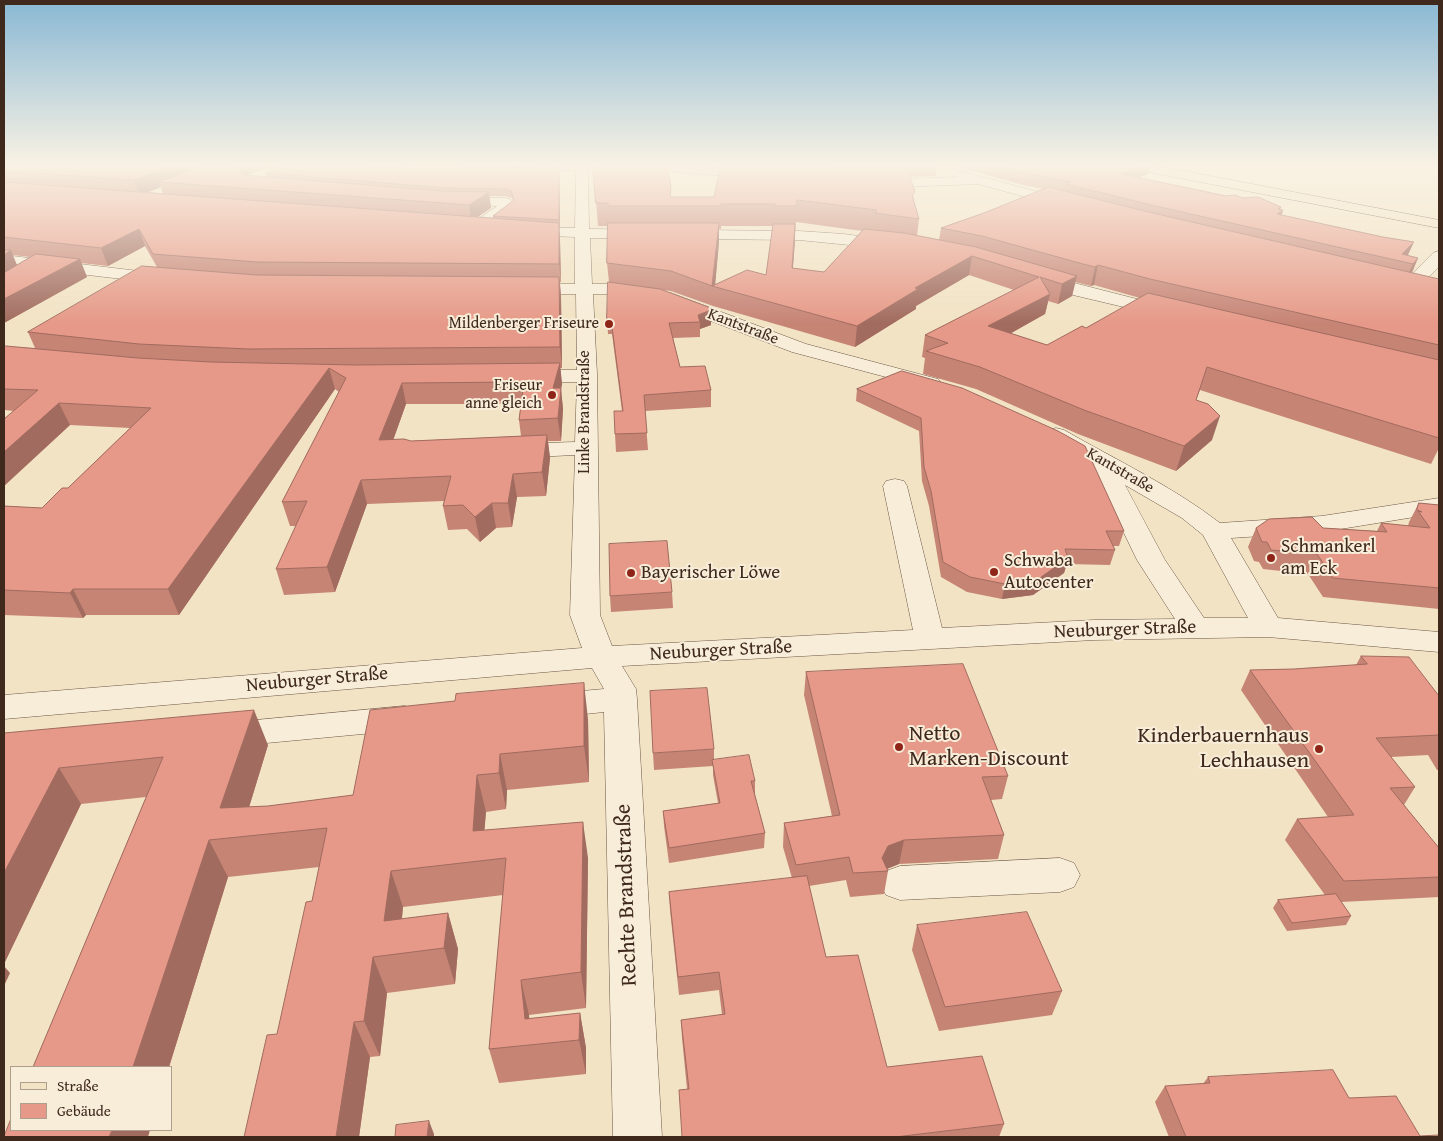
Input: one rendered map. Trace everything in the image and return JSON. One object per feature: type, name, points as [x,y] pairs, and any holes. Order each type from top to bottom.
[{"type":"main road","points":[[1404,217],[1439,224]]},
{"type":"street","points":[[488,217],[470,228],[494,230]]},
{"type":"street","name":"Linke Brandstraße","points":[[582,217],[587,376],[584,615],[601,657]]},
{"type":"street","points":[[512,231],[763,237],[840,240],[908,246]]},
{"type":"street","points":[[1409,286],[1435,262],[1438,244]]},
{"type":"street","points":[[4,260],[178,281]]},
{"type":"street","points":[[19,278],[41,264]]},
{"type":"street","points":[[1024,274],[1079,291],[1182,316]]},
{"type":"street","name":"Kantstraße","points":[[508,288],[612,289],[665,297],[799,348],[881,365],[945,388]]},
{"type":"street","points":[[501,377],[587,376]]},
{"type":"street","name":"Kantstraße","points":[[1037,425],[1100,459],[1191,513],[1214,531],[1268,627]]},
{"type":"street","points":[[496,452],[585,448]]},
{"type":"street","points":[[1100,459],[1151,560],[1194,627]]},
{"type":"street","points":[[895,486],[930,639]]},
{"type":"street","points":[[1214,531],[1322,524],[1439,505]]},
{"type":"street","name":"Neuburger Straße","points":[[4,707],[601,657],[1094,630],[1268,627],[1439,642]]},
{"type":"street","name":"Rechte Brandstraße","points":[[601,657],[620,689],[621,699],[637,1137]]},
{"type":"street","points":[[514,709],[621,699]]},
{"type":"street","points":[[196,737],[438,715]]},
{"type":"street","points":[[900,883],[1060,875]]},
{"type":"building","points":[[4,217],[481,217],[559,223],[559,264],[257,262],[153,254],[139,229],[101,248],[4,237]]},
{"type":"building","points":[[514,217],[559,217],[559,220]]},
{"type":"building","points":[[972,217],[1171,217],[1439,279],[1439,345],[1150,279],[1098,265],[1095,267],[982,236],[941,228]]},
{"type":"building","points":[[1205,217],[1292,217],[1414,242],[1402,254],[1418,258],[1413,264]]},
{"type":"building","points":[[608,223],[719,223],[712,286],[671,271],[607,263]]},
{"type":"building","points":[[773,224],[795,224],[792,268],[824,272],[864,229],[904,233],[976,247],[1077,276],[1062,284],[1040,277],[1050,294],[988,326],[1047,345],[1082,326],[1086,328],[1148,293],[1439,360],[1439,438],[1207,367],[1196,400],[1208,404],[1220,416],[1184,446],[1084,410],[980,367],[926,351],[948,343],[925,335],[1039,277],[972,256],[915,288],[918,289],[857,326],[712,286],[747,270],[766,275]]},
{"type":"building","points":[[4,250],[11,250],[4,255]]},
{"type":"building","points":[[36,254],[80,259],[4,299],[4,273]]},
{"type":"building","points":[[142,266],[256,275],[559,277],[560,347],[248,349],[139,344],[28,332]]},
{"type":"building","points":[[608,282],[660,289],[711,308],[711,310],[698,315],[700,322],[669,323],[680,367],[705,366],[711,390],[644,395],[647,433],[615,434],[614,411],[623,411],[611,319],[607,319]]},
{"type":"building","points":[[4,347],[138,358],[211,362],[356,365],[560,363],[553,388],[561,388],[558,418],[519,420],[524,382],[402,383],[379,440],[404,439],[411,441],[547,435],[542,472],[513,474],[508,503],[492,503],[475,517],[463,505],[443,506],[451,476],[361,480],[327,567],[276,569],[307,501],[282,502],[346,378],[329,368],[168,589],[73,589],[70,593],[4,590],[4,506],[42,508],[62,488],[68,488],[151,408],[59,403],[4,452],[4,419],[38,390],[4,389]]},
{"type":"building","points":[[902,371],[962,388],[1058,431],[1085,446],[1124,531],[1106,531],[1115,550],[1065,549],[1068,558],[1037,580],[1005,584],[970,577],[943,562],[931,491],[924,467],[921,418],[857,389]]},
{"type":"building","points":[[1419,503],[1439,505],[1439,588],[1333,578],[1317,554],[1271,550],[1267,542],[1262,542],[1256,528],[1269,519],[1312,517],[1323,528],[1387,532],[1381,523],[1430,528],[1418,511],[1422,512],[1417,510]]},
{"type":"building","points":[[667,541],[672,592],[610,596],[609,544]]},
{"type":"building","points":[[1361,656],[1409,657],[1439,696],[1439,735],[1376,738],[1415,787],[1390,788],[1439,848],[1439,877],[1344,881],[1297,819],[1354,815],[1250,670],[1367,664]]},
{"type":"building","name":"Netto Marken-Discount","points":[[963,664],[1008,776],[982,777],[1004,835],[904,840],[888,846],[882,858],[888,871],[853,873],[849,857],[796,865],[784,823],[840,815],[806,672]]},
{"type":"building","points":[[584,683],[584,746],[500,754],[499,773],[477,775],[473,831],[583,822],[581,972],[521,980],[525,1019],[580,1013],[579,1040],[489,1049],[506,858],[391,871],[384,921],[448,913],[444,948],[373,957],[364,1021],[354,1022],[336,1137],[244,1137],[267,1035],[277,1034],[306,902],[312,901],[327,828],[209,840],[133,1066],[33,1066],[163,757],[59,768],[4,873],[4,733],[254,710],[220,808],[268,806],[353,795],[370,710],[455,701],[456,694]]},
{"type":"building","points":[[707,688],[714,749],[653,753],[650,691]]},
{"type":"building","points":[[749,755],[755,781],[751,781],[765,833],[669,848],[663,811],[720,803],[712,760]]},
{"type":"building","points":[[807,876],[826,957],[858,955],[887,1067],[982,1056],[1004,1124],[895,1137],[682,1137],[679,1090],[689,1089],[681,1020],[725,1014],[719,972],[678,977],[669,892]]},
{"type":"building","points":[[1336,894],[1351,916],[1292,923],[1278,900]]},
{"type":"building","points":[[1027,912],[1062,991],[945,1007],[917,925]]},
{"type":"building","points":[[1333,1070],[1349,1098],[1396,1096],[1420,1136],[1439,1135],[1439,1137],[1186,1137],[1165,1086],[1210,1083],[1208,1077]]},
{"type":"building","points":[[429,1121],[427,1137],[395,1137],[396,1125]]},
{"type":"building","points":[[10,1122],[10,1131],[112,1131],[109,1137],[4,1137]]},
{"type":"place","name":"Mildenberger Friseure","points":[[609,324]]},
{"type":"place","name":"Friseur anne gleich","points":[[552,395]]},
{"type":"place","name":"Schmankerl am Eck","points":[[1271,558]]},
{"type":"place","name":"Schwaba Autocenter","points":[[994,572]]},
{"type":"place","name":"Bayerischer Löwe","points":[[631,573]]},
{"type":"place","name":"Netto Marken-Discount","points":[[899,747]]},
{"type":"place","name":"Kinderbauernhaus Lechhausen","points":[[1319,749]]}]
